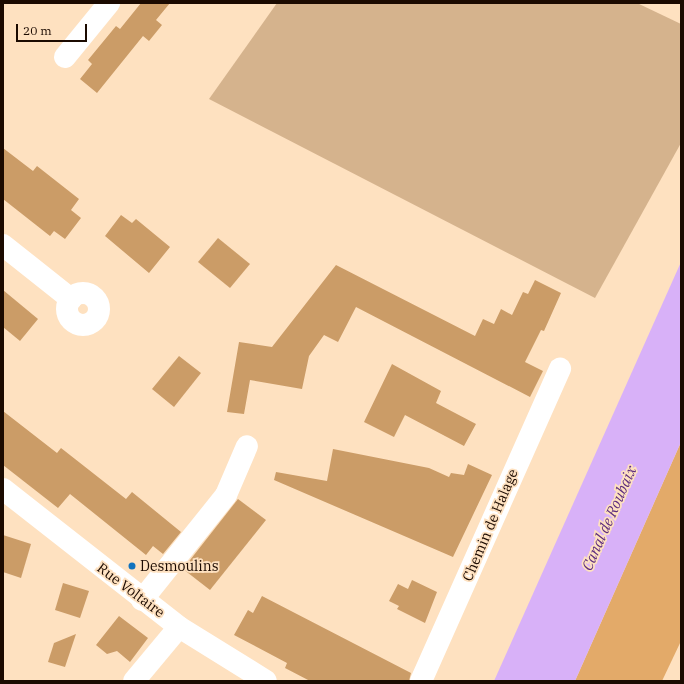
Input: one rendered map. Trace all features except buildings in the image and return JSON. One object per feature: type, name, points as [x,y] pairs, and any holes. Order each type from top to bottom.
[{"type":"street","points":[[65,57],[109,3]]},
{"type":"street","points":[[3,245],[71,299]]},
{"type":"street","name":"Chemin de Halage","points":[[421,681],[560,369]]},
{"type":"street","points":[[142,600],[226,494],[247,446]]},
{"type":"street","name":"Rue Voltaire","points":[[3,489],[179,628],[266,681]]},
{"type":"street","points":[[134,681],[179,628]]},
{"type":"shaded area","points":[[277,3],[637,3],[681,24],[681,143],[595,298],[209,99]]},
{"type":"shaded area","points":[[681,442],[681,641],[662,681],[575,681]]},
{"type":"water","name":"Canal de Roubaix","points":[[681,262],[681,442],[575,681],[494,681]]},
{"type":"place","name":"Desmoulins","points":[[132,566]]}]
